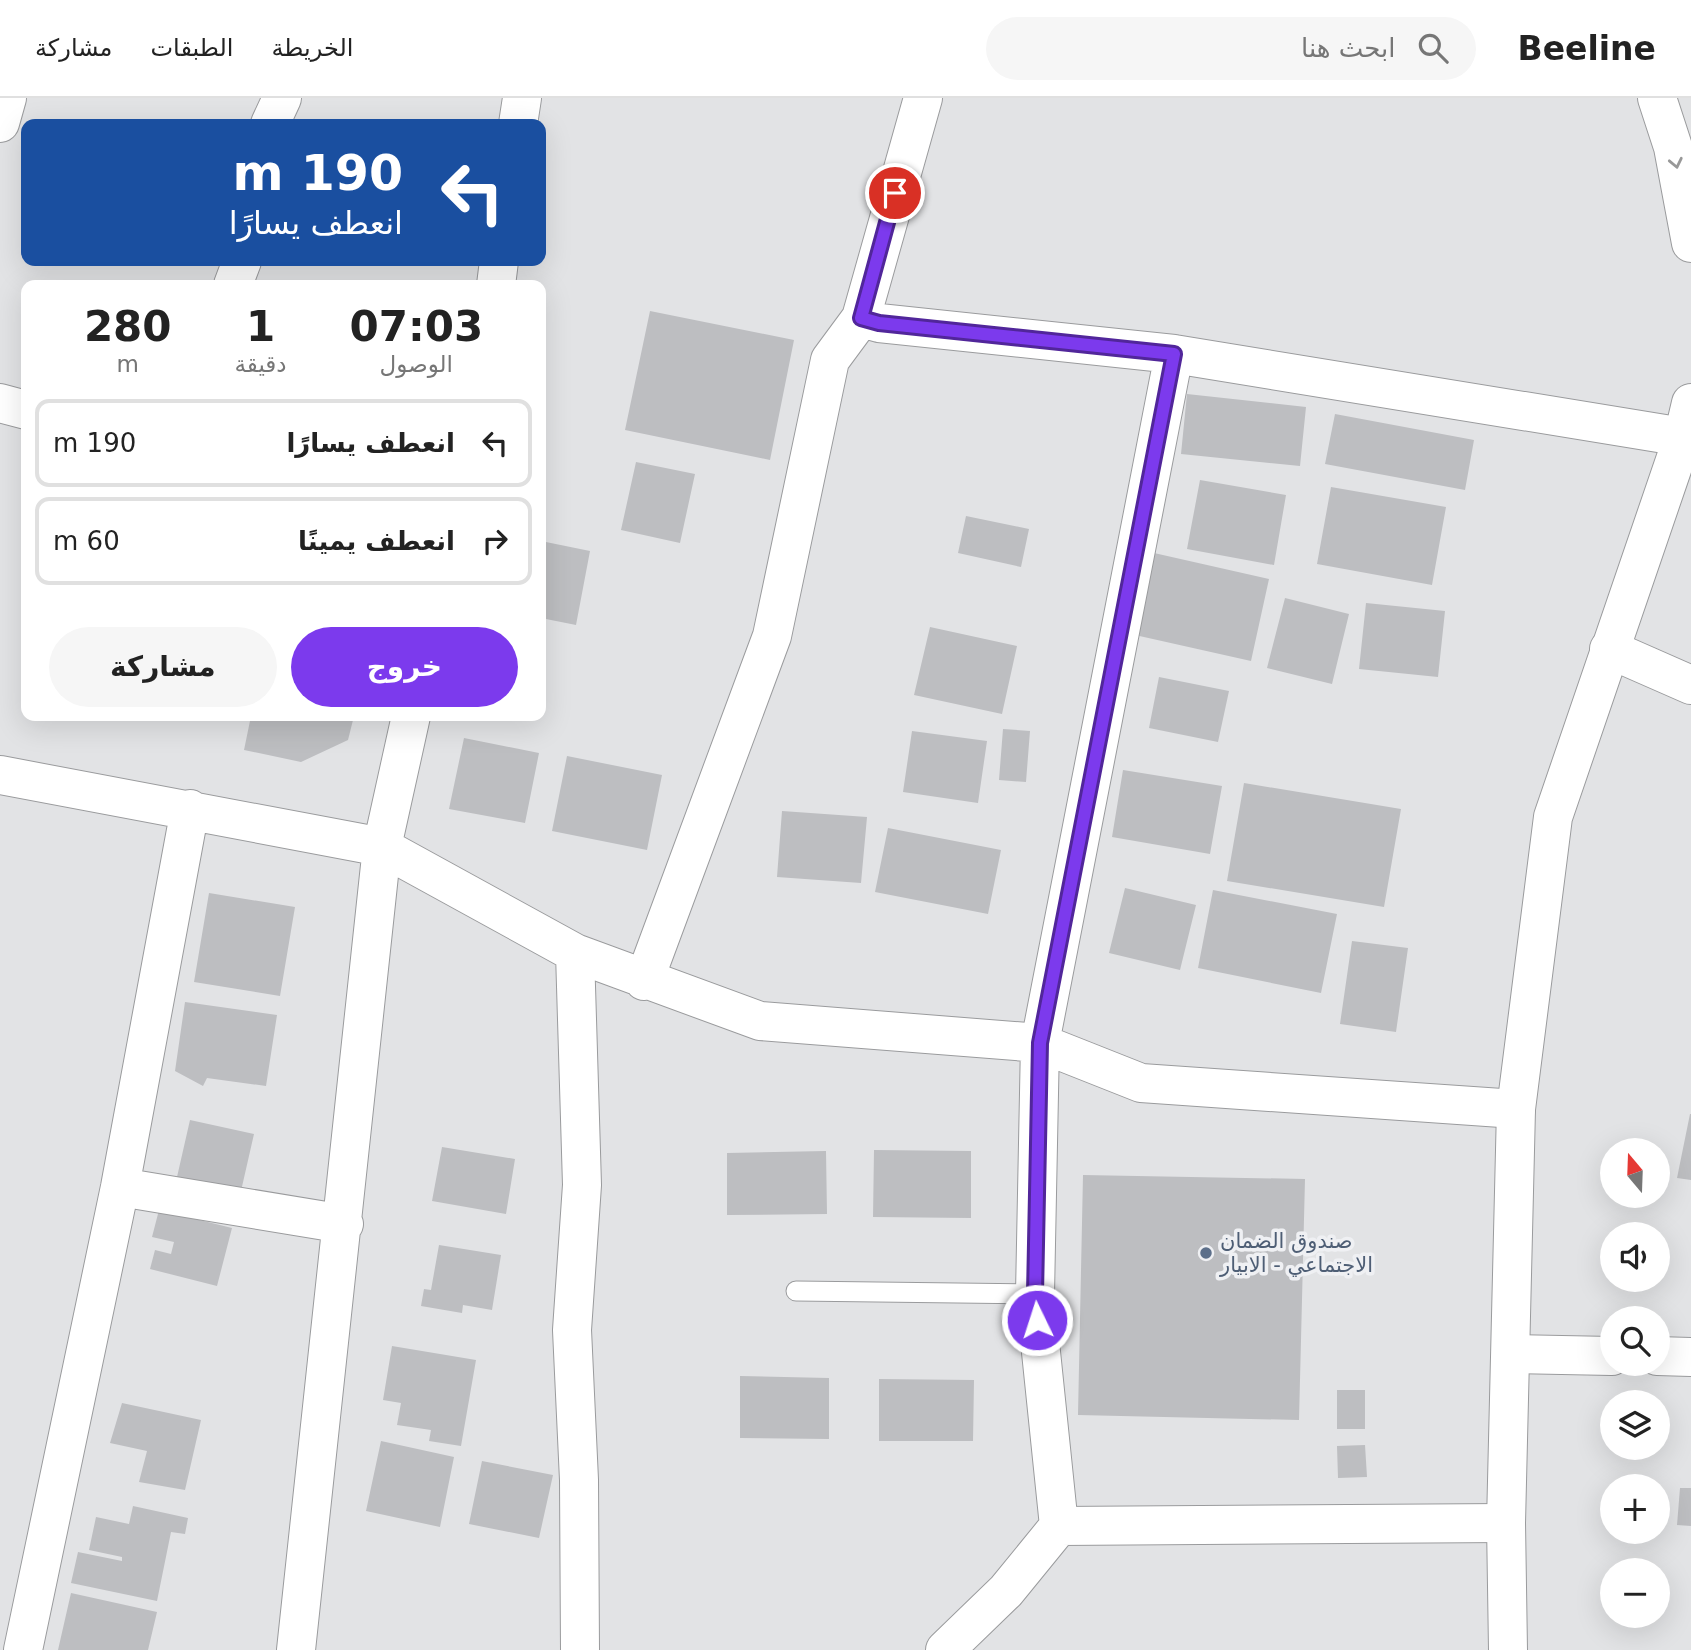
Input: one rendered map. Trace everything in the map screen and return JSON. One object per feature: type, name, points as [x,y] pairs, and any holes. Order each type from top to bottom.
[{"type":"street","points":[[0,123],[7,98]]},
{"type":"street","points":[[272,119],[282,98]]},
{"type":"street","points":[[519,119],[522,98]]},
{"type":"street","points":[[644,981],[772,636],[830,360],[861,318],[923,98]]},
{"type":"street","points":[[1657,98],[1673,147],[1690,226]]},
{"type":"street","points":[[861,318],[879,323],[1174,354],[1687,420],[1553,817],[1516,1109],[1506,1523],[1508,1650]]},
{"type":"street","points":[[945,1650],[1006,1591],[1059,1526],[1035,1294],[1040,1043],[1174,354]]},
{"type":"street","points":[[0,403],[21,409]]},
{"type":"street","points":[[1609,649],[1691,685]]},
{"type":"street","points":[[296,1650],[344,1224],[382,846],[410,721]]},
{"type":"street","points":[[0,775],[382,846],[575,953],[644,981],[760,1021],[1040,1043],[1142,1083],[1516,1109]]},
{"type":"street","points":[[23,1650],[120,1187],[190,809]]},
{"type":"street","points":[[575,953],[582,1185],[572,1330],[579,1493],[580,1650]]},
{"type":"street","points":[[120,1187],[344,1224]]},
{"type":"street","points":[[1511,1354],[1600,1356]]},
{"type":"street","points":[[1670,1356],[1691,1357]]},
{"type":"street","points":[[1059,1526],[1506,1523]]},
{"type":"lane","points":[[796,1291],[1035,1294]]},
{"type":"building","points":[[650,311],[794,340],[770,460],[625,430]]},
{"type":"building","points":[[1187,394],[1306,407],[1300,466],[1181,454]]},
{"type":"building","points":[[1335,414],[1474,440],[1465,490],[1325,464]]},
{"type":"building","points":[[636,462],[695,474],[680,543],[621,530]]},
{"type":"building","points":[[1200,480],[1286,495],[1274,565],[1187,549]]},
{"type":"building","points":[[1331,487],[1446,507],[1432,585],[1317,564]]},
{"type":"building","points":[[966,516],[1029,529],[1021,567],[958,553]]},
{"type":"building","points":[[546,542],[590,551],[576,625],[546,619]]},
{"type":"building","points":[[1154,553],[1269,579],[1251,661],[1135,635]]},
{"type":"building","points":[[1285,598],[1349,614],[1332,684],[1267,668]]},
{"type":"building","points":[[1366,603],[1445,611],[1438,677],[1359,669]]},
{"type":"building","points":[[930,627],[1017,646],[1002,714],[914,695]]},
{"type":"building","points":[[1159,677],[1229,691],[1218,742],[1149,728]]},
{"type":"building","points":[[250,721],[353,721],[348,740],[301,762],[244,750]]},
{"type":"building","points":[[1003,729],[1030,731],[1026,782],[999,780]]},
{"type":"building","points":[[912,731],[987,741],[978,803],[903,792]]},
{"type":"building","points":[[464,738],[539,753],[525,823],[449,809]]},
{"type":"building","points":[[567,756],[662,775],[647,850],[552,831]]},
{"type":"building","points":[[1123,770],[1222,786],[1210,854],[1112,837]]},
{"type":"building","points":[[1244,783],[1401,809],[1384,907],[1227,881]]},
{"type":"building","points":[[782,811],[867,817],[861,883],[777,877]]},
{"type":"building","points":[[888,828],[1001,850],[988,914],[875,892]]},
{"type":"building","points":[[1125,888],[1196,905],[1180,970],[1109,953]]},
{"type":"building","points":[[1213,890],[1337,914],[1321,993],[1198,968]]},
{"type":"building","points":[[209,893],[295,907],[280,996],[194,982]]},
{"type":"building","points":[[1352,941],[1408,948],[1396,1032],[1340,1024]]},
{"type":"building","points":[[185,1002],[277,1015],[266,1086],[207,1078],[203,1086],[175,1071]]},
{"type":"building","points":[[1691,1114],[1691,1180],[1677,1178]]},
{"type":"building","points":[[190,1120],[254,1134],[241,1191],[177,1177]]},
{"type":"building","points":[[442,1147],[515,1159],[506,1214],[432,1201]]},
{"type":"building","points":[[874,1150],[971,1151],[971,1218],[873,1217]]},
{"type":"building","points":[[826,1151],[827,1214],[727,1215],[727,1153]]},
{"type":"building","points":[[1083,1175],[1305,1179],[1299,1420],[1078,1415]]},
{"type":"building","points":[[159,1210],[232,1228],[217,1286],[150,1269],[155,1250],[171,1254],[174,1242],[152,1237]]},
{"type":"building","points":[[439,1245],[501,1255],[492,1310],[463,1305],[462,1313],[421,1306],[424,1289],[431,1290]]},
{"type":"building","points":[[392,1346],[476,1360],[461,1446],[429,1441],[431,1430],[397,1425],[401,1403],[383,1400]]},
{"type":"building","points":[[740,1376],[829,1378],[829,1439],[740,1438]]},
{"type":"building","points":[[879,1379],[974,1380],[973,1441],[879,1441]]},
{"type":"building","points":[[1337,1390],[1365,1390],[1365,1429],[1337,1429]]},
{"type":"building","points":[[122,1403],[201,1420],[185,1490],[139,1482],[147,1451],[110,1443]]},
{"type":"building","points":[[381,1441],[454,1457],[440,1527],[366,1511]]},
{"type":"building","points":[[1365,1445],[1367,1477],[1338,1478],[1337,1446]]},
{"type":"building","points":[[482,1461],[553,1475],[539,1538],[469,1524]]},
{"type":"building","points":[[1680,1488],[1691,1488],[1691,1526],[1677,1525]]},
{"type":"building","points":[[133,1506],[188,1518],[185,1534],[171,1532],[157,1601],[71,1583],[78,1552],[122,1561],[122,1557],[89,1550],[96,1517],[129,1524]]},
{"type":"building","points":[[71,1593],[157,1612],[148,1650],[58,1650]]},
{"type":"place","name":"صندوق الضمان الاجتماعي - الابيار","points":[[1206,1253]]},
{"type":"route","points":[[895,193],[861,318],[879,323],[1174,354],[1040,1043],[1035,1294],[1037,1320]]}]
